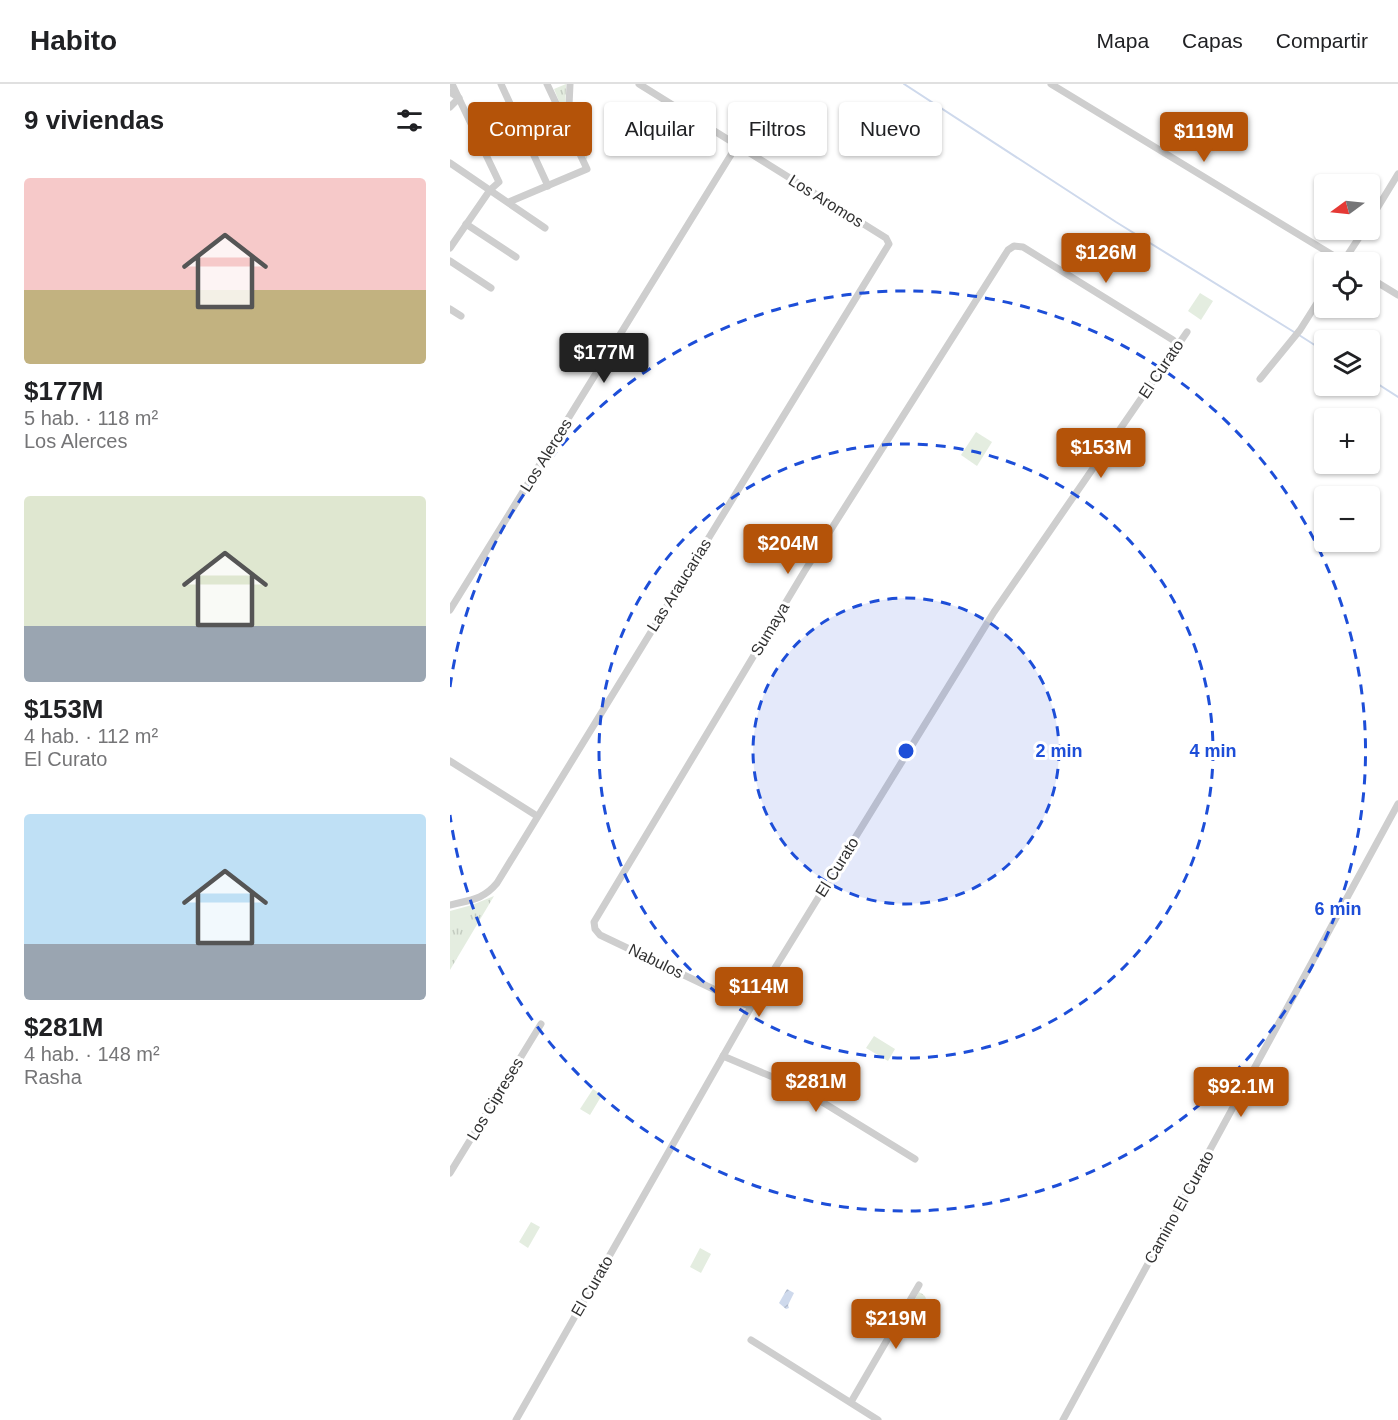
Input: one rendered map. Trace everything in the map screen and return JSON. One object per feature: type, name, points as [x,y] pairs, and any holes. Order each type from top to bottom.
[{"type":"street","points":[[501,84],[548,186]]},
{"type":"street","points":[[547,84],[555,102]]},
{"type":"street","points":[[569,102],[570,84]]},
{"type":"street","name":"Los Aromos","points":[[639,84],[728,139]]},
{"type":"street","points":[[1051,84],[1328,252]]},
{"type":"street","points":[[450,248],[490,190],[499,182],[453,86]]},
{"type":"street","points":[[450,107],[459,98]]},
{"type":"street","points":[[509,202],[587,169],[581,156]]},
{"type":"street","name":"Los Alerces","points":[[450,610],[730,156]]},
{"type":"street","name":"Los Aromos","points":[[755,156],[889,242]]},
{"type":"street","points":[[451,167],[509,202],[545,228]]},
{"type":"street","points":[[1380,204],[1398,174]]},
{"type":"street","points":[[466,224],[516,256]]},
{"type":"street","name":"Las Araucarias","points":[[450,906],[478,898],[489,892],[496,883],[889,242]]},
{"type":"street","name":"Sumaya","points":[[595,929],[596,919],[804,572],[1008,250],[1017,245],[1023,247],[1173,340],[1177,346]]},
{"type":"street","points":[[450,261],[491,288]]},
{"type":"street","points":[[1380,284],[1398,295]]},
{"type":"street","points":[[1260,379],[1300,330],[1314,308]]},
{"type":"street","points":[[450,309],[461,316]]},
{"type":"street","name":"El Curato","points":[[516,1420],[751,1007],[994,612],[1187,332]]},
{"type":"street","points":[[450,761],[537,816]]},
{"type":"street","name":"Camino El Curato","points":[[1063,1420],[1398,804]]},
{"type":"street","name":"Nabulos","points":[[595,929],[600,935],[751,1007]]},
{"type":"street","name":"Los Cipreses","points":[[450,1173],[541,1024]]},
{"type":"street","points":[[723,1056],[801,1089],[915,1159]]},
{"type":"street","points":[[851,1402],[919,1285]]},
{"type":"street","points":[[751,1340],[878,1420]]},
{"type":"green space","points":[[566,84],[565,102],[559,102],[554,89]]},
{"type":"green space","points":[[1200,293],[1213,301],[1201,320],[1188,311]]},
{"type":"green space","points":[[976,432],[992,442],[977,466],[961,455]]},
{"type":"green space","points":[[494,896],[450,970],[450,911]]},
{"type":"green space","points":[[874,1036],[895,1049],[888,1061],[866,1048]]},
{"type":"green space","points":[[593,1089],[602,1095],[590,1115],[580,1109]]},
{"type":"green space","points":[[531,1222],[540,1227],[528,1248],[519,1242]]},
{"type":"green space","points":[[700,1248],[711,1254],[701,1273],[690,1267]]},
{"type":"green space","points":[[919,1292],[924,1295],[926,1302],[917,1319],[910,1323],[907,1322],[903,1320]]},
{"type":"water","points":[[787,1289],[794,1293],[788,1305],[789,1308],[786,1309],[779,1303]]},
{"type":"waterway","points":[[904,84],[1116,222],[1294,332]]},
{"type":"waterway","points":[[1299,335],[1314,345]]},
{"type":"waterway","points":[[1380,385],[1398,397]]}]
